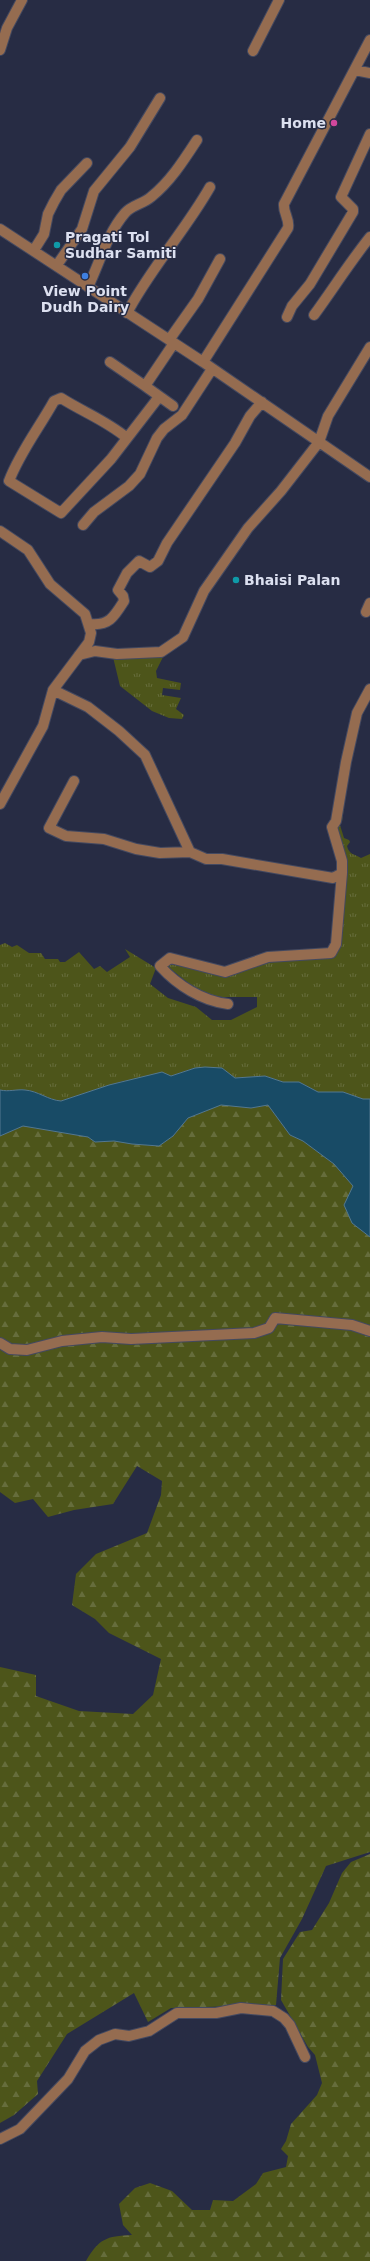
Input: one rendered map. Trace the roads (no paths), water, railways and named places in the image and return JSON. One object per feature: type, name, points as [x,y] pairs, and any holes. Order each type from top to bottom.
[{"type":"street","points":[[0,50],[7,28],[22,0]]},
{"type":"street","points":[[253,51],[279,0]]},
{"type":"street","points":[[203,362],[288,228],[289,223],[284,204],[370,40]]},
{"type":"street","points":[[355,70],[370,73]]},
{"type":"street","points":[[57,265],[82,228],[94,191],[130,147],[160,98]]},
{"type":"street","points":[[286,316],[310,284],[353,212],[353,209],[341,197],[370,134]]},
{"type":"street","points":[[88,287],[113,230],[121,218],[130,208],[151,198],[163,186],[198,140]]},
{"type":"street","points":[[34,250],[44,234],[48,214],[61,190],[87,163]]},
{"type":"street","points":[[127,313],[137,294],[194,215],[210,187]]},
{"type":"street","points":[[0,229],[172,341],[370,477]]},
{"type":"street","points":[[314,315],[330,295],[343,271],[369,242]]},
{"type":"street","points":[[145,386],[198,299],[220,259]]},
{"type":"street","points":[[79,655],[95,651],[117,654],[161,652],[183,637],[204,591],[248,528],[281,491],[319,442],[328,416],[370,347]]},
{"type":"street","points":[[110,362],[173,406]]},
{"type":"street","points":[[83,525],[94,512],[129,486],[140,474],[157,438],[164,429],[182,415],[212,369]]},
{"type":"street","points":[[127,438],[107,423],[79,410],[61,398],[54,400],[36,434],[16,462],[9,481],[61,514],[127,438],[159,396]]},
{"type":"street","points":[[90,624],[102,625],[116,615],[124,601],[123,596],[118,590],[127,573],[139,561],[150,567],[158,561],[167,543],[235,443],[250,416],[262,402]]},
{"type":"street","points":[[0,531],[28,550],[50,584],[85,614],[90,624],[91,634],[89,642],[53,690],[43,726],[0,804]]},
{"type":"street","points":[[228,1004],[199,997],[168,975],[160,966],[170,958],[225,972],[268,957],[332,953],[336,944],[342,861],[332,827],[336,821],[346,762],[357,713],[370,688]]},
{"type":"street","points":[[53,690],[88,707],[119,731],[145,755],[190,852]]},
{"type":"street","points":[[74,781],[48,828],[66,836],[104,839],[136,849],[160,853],[190,852],[206,860],[222,858],[333,878],[342,873]]},
{"type":"street","points":[[0,1343],[10,1349],[27,1350],[62,1342],[102,1337],[131,1339],[254,1333],[269,1328],[275,1318],[352,1325],[370,1331]]},
{"type":"street","points":[[0,2140],[20,2129],[68,2079],[85,2051],[99,2040],[115,2034],[129,2036],[149,2031],[177,2013],[216,2013],[241,2008],[273,2011],[284,2018],[290,2025],[305,2057]]},
{"type":"water","points":[[195,1068],[222,1068],[235,1078],[265,1076],[283,1082],[299,1082],[318,1092],[343,1092],[363,1099],[370,1099],[370,1237],[352,1223],[344,1205],[353,1186],[334,1164],[303,1141],[290,1135],[268,1105],[251,1108],[221,1105],[188,1118],[173,1136],[159,1146],[114,1141],[95,1142],[88,1137],[23,1126],[0,1136],[0,1090],[30,1091],[61,1101],[109,1085],[162,1072],[171,1076]]},
{"type":"place","name":"Home","points":[[334,123]]},
{"type":"place","name":"Pragati Tol Sudhar Samiti","points":[[57,245]]},
{"type":"place","name":"View Point Dudh Dairy","points":[[85,276]]},
{"type":"place","name":"Bhaisi Palan","points":[[236,580]]}]
